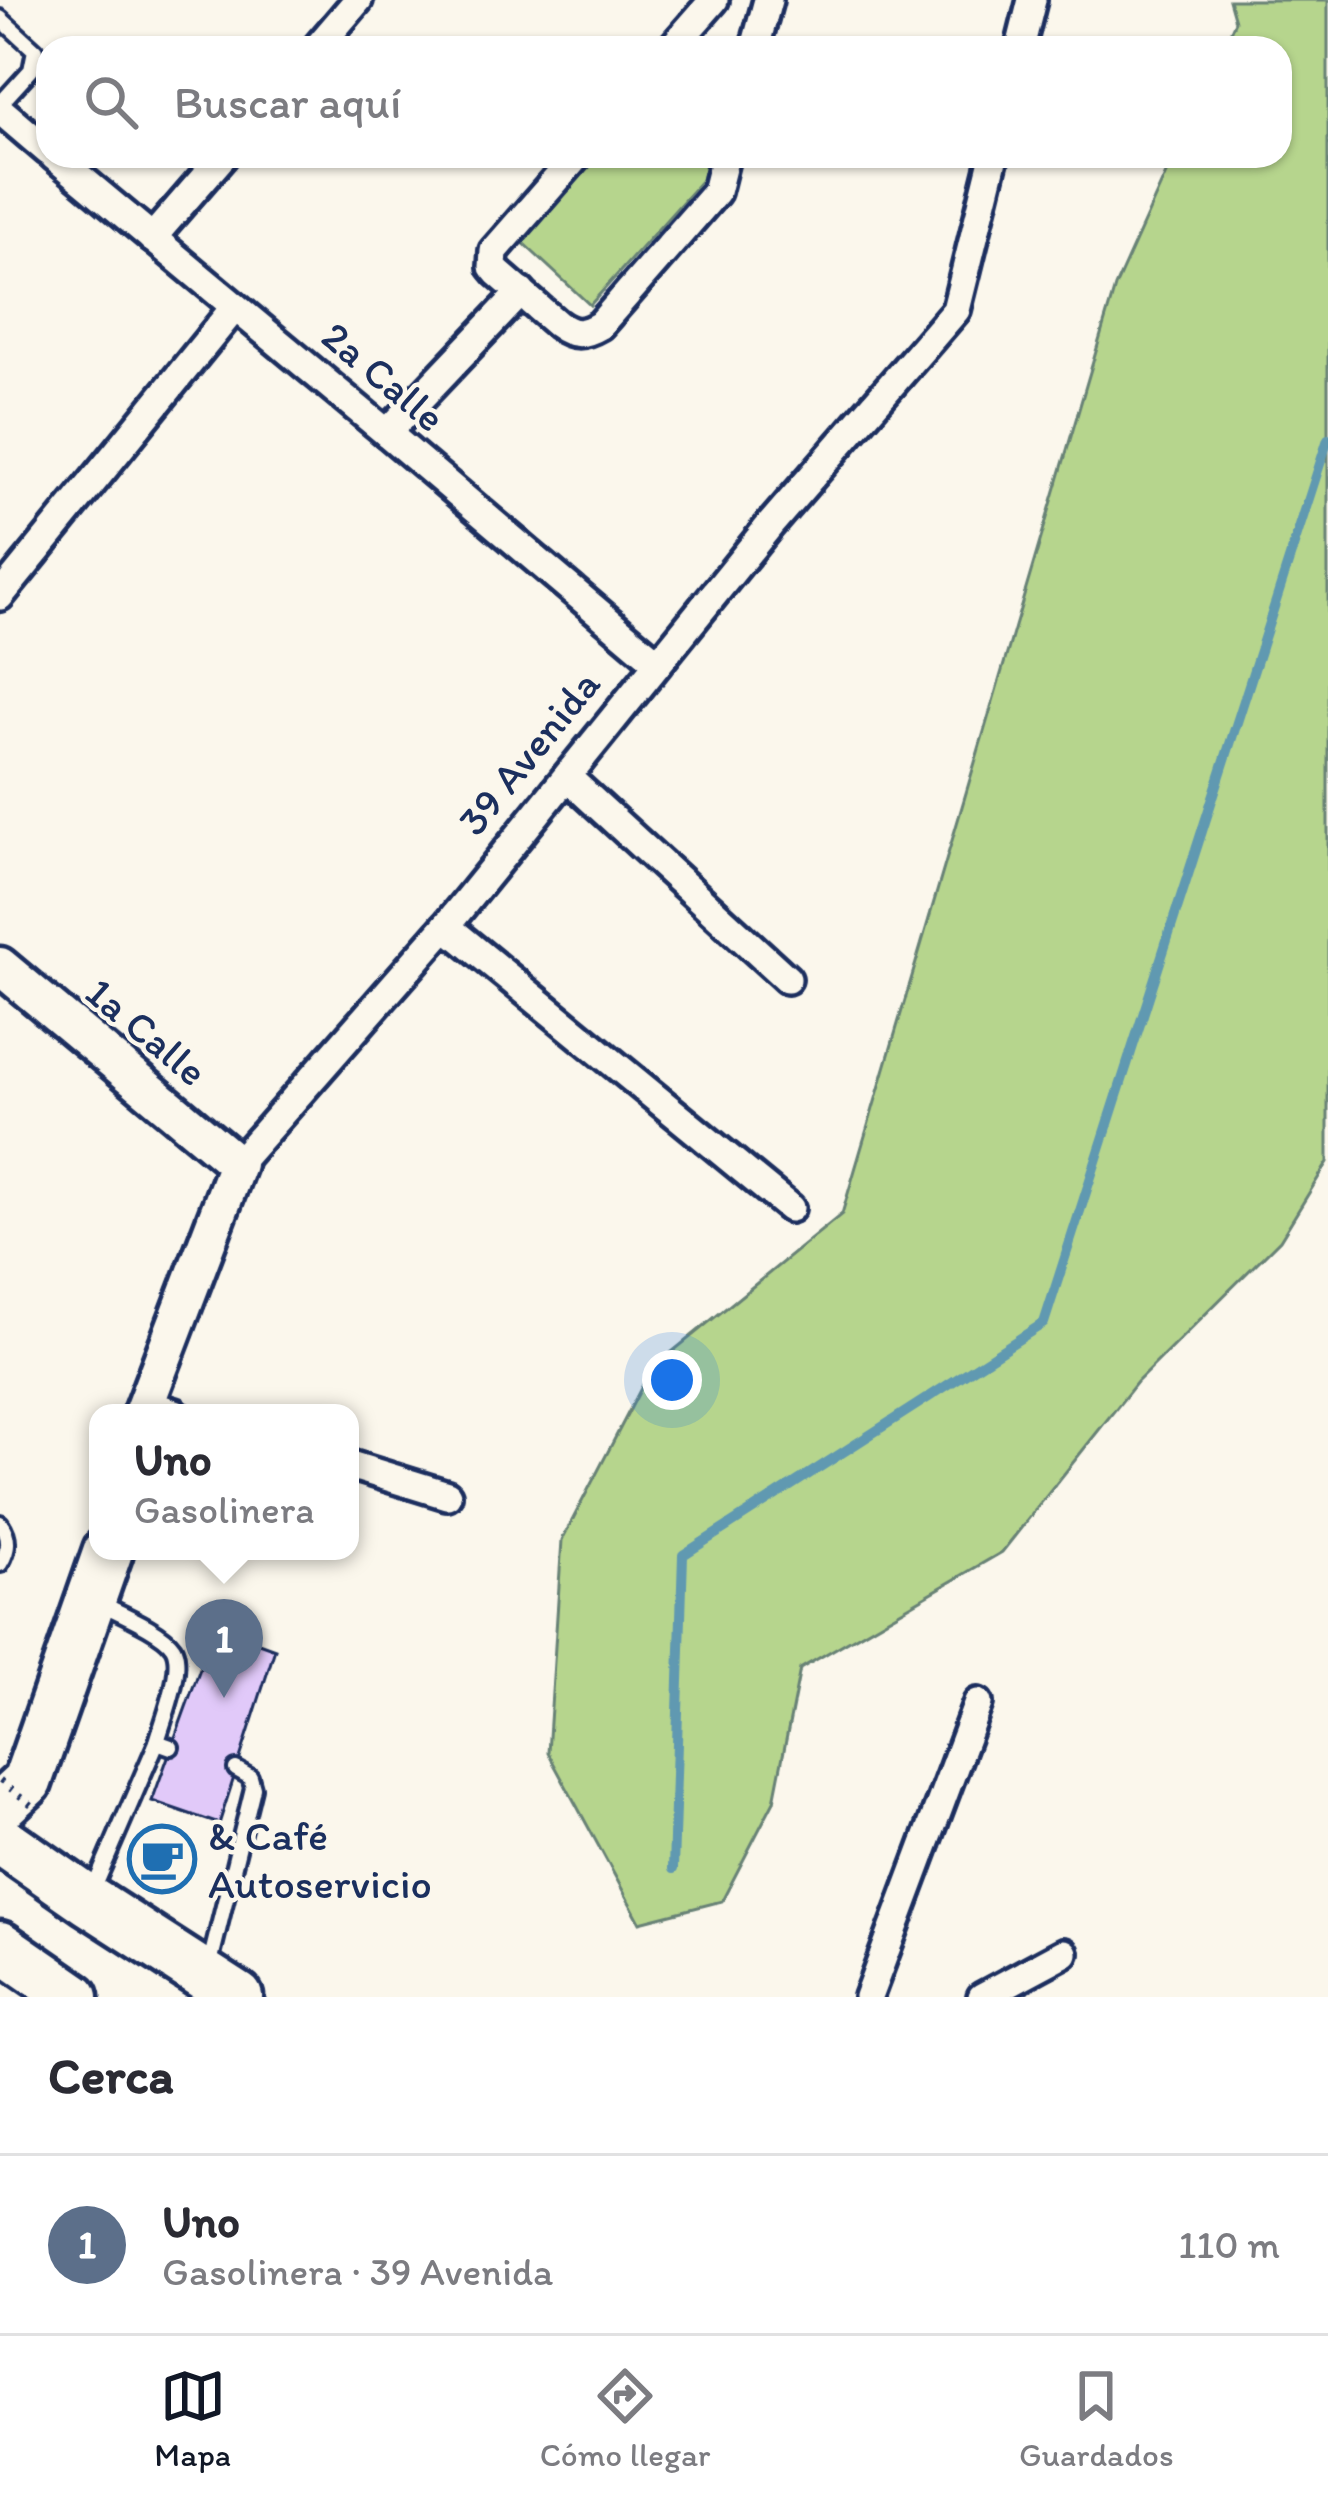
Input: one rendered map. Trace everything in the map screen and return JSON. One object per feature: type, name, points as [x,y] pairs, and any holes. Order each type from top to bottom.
[{"type":"highway","points":[[105,1560],[27,1782],[7,1807],[89,1900],[223,1988]]},
{"type":"highway","points":[[0,1946],[74,1997]]},
{"type":"street","points":[[327,36],[358,0]]},
{"type":"street","points":[[682,36],[714,0]]},
{"type":"street","points":[[758,36],[768,0]]},
{"type":"street","points":[[1023,36],[1031,0]]},
{"type":"street","name":"2a Calle","points":[[0,107],[36,139]]},
{"type":"street","name":"2a Calle","points":[[69,168],[657,662]]},
{"type":"street","points":[[152,238],[213,168]]},
{"type":"street","points":[[567,168],[494,251],[493,267],[567,331],[580,334],[600,325],[716,192],[722,168]]},
{"type":"street","name":"39 Avenida","points":[[156,1404],[237,1164],[446,926],[756,542],[956,310],[991,168]]},
{"type":"street","points":[[388,433],[521,292]]},
{"type":"street","points":[[0,596],[235,307]]},
{"type":"street","points":[[567,777],[787,979]]},
{"type":"street","points":[[446,926],[790,1208]]},
{"type":"street","name":"1a Calle","points":[[0,966],[237,1164]]},
{"type":"street","points":[[359,1469],[447,1495]]},
{"type":"street","points":[[7,1807],[89,1554]]},
{"type":"street","points":[[868,1997],[978,1703]]},
{"type":"street","points":[[982,1997],[1064,1953]]},
{"type":"lane","points":[[0,18],[35,50],[32,70],[0,107]]},
{"type":"lane","points":[[0,1523],[8,1551],[0,1564]]},
{"type":"lane","points":[[89,1900],[164,1745],[177,1670],[172,1645],[163,1637],[92,1598]]},
{"type":"lane","points":[[223,1988],[253,1788],[250,1778],[236,1769]]},
{"type":"green space","points":[[1229,0],[1328,0],[1328,1162],[1280,1240],[1137,1382],[1002,1552],[800,1669],[774,1801],[722,1901],[640,1922],[548,1753],[562,1540],[651,1369],[842,1214],[1115,287],[1169,168],[1292,168],[1292,36],[1228,36],[1235,21]]},
{"type":"green space","points":[[585,168],[705,168],[702,180],[590,305],[521,241]]},
{"type":"building","points":[[215,1627],[275,1649],[219,1824],[152,1801]]},
{"type":"waterway","points":[[673,1869],[683,1555],[1044,1323],[1328,439]]},
{"type":"place","name":"Uno","points":[[224,1698]]},
{"type":"place","name":"& Café Autoservicio","points":[[162,1859]]}]
